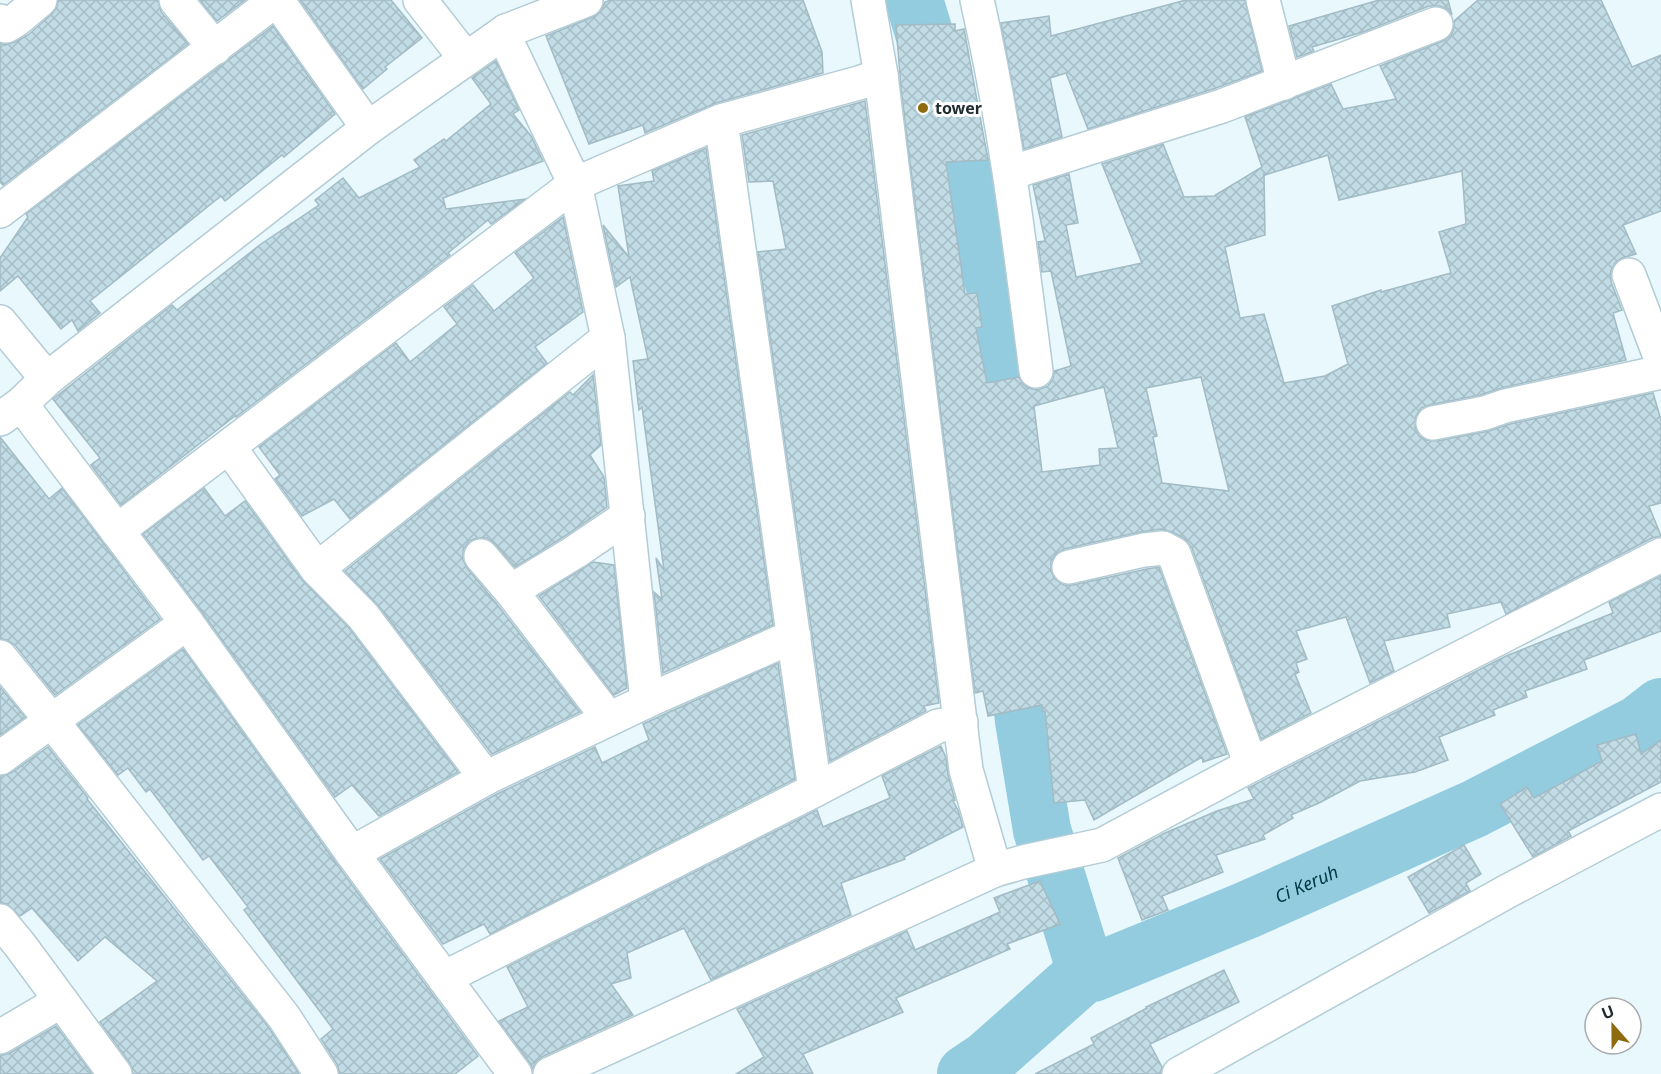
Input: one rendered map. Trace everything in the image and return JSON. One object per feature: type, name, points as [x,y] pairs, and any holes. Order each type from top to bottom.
[{"type":"street","points":[[2,26],[16,20],[40,0]]},
{"type":"street","points":[[176,0],[215,48]]},
{"type":"street","points":[[0,211],[277,0],[368,128]]},
{"type":"street","points":[[420,0],[466,60]]},
{"type":"street","points":[[515,1074],[352,853],[187,623],[117,531],[10,412],[47,379],[368,128],[506,31],[586,0]]},
{"type":"street","points":[[868,0],[880,75],[966,770],[1009,866]]},
{"type":"street","points":[[977,0],[1010,173],[1036,371]]},
{"type":"street","points":[[1263,0],[1284,83]]},
{"type":"street","points":[[1010,173],[1222,106],[1436,24]]},
{"type":"street","points":[[506,31],[509,46],[575,184],[608,338],[647,701]]},
{"type":"street","points":[[117,531],[575,184],[721,121],[880,75]]},
{"type":"street","points":[[721,121],[814,790]]},
{"type":"street","points":[[1629,275],[1661,358]]},
{"type":"street","points":[[0,322],[47,379]]},
{"type":"street","points":[[317,569],[608,338]]},
{"type":"street","points":[[1434,423],[1661,372]]},
{"type":"street","points":[[229,447],[317,569],[363,616],[486,778]]},
{"type":"street","points":[[512,591],[628,516]]},
{"type":"street","points":[[1070,567],[1144,550],[1163,548],[1174,554],[1251,765]]},
{"type":"street","points":[[550,1074],[1009,866],[1102,845],[1251,765],[1661,555]]},
{"type":"street","points":[[481,556],[512,591],[609,719]]},
{"type":"street","points":[[0,758],[187,623]]},
{"type":"street","points":[[352,853],[486,778],[647,701],[794,636]]},
{"type":"street","points":[[0,657],[284,1017],[321,1074]]},
{"type":"street","points":[[444,978],[938,726],[961,722]]},
{"type":"street","points":[[1179,1074],[1506,892],[1661,810]]},
{"type":"street","points":[[0,921],[115,1074]]},
{"type":"street","points":[[0,1037],[60,1001]]},
{"type":"building","points":[[58,0],[158,0],[161,12],[188,44],[3,185],[0,182],[0,43],[5,45],[28,35],[52,14],[57,7]]},
{"type":"building","points":[[200,0],[245,0],[217,21]]},
{"type":"building","points":[[300,0],[391,0],[422,38],[385,67],[387,69],[363,89]]},
{"type":"building","points":[[611,0],[803,0],[822,52],[823,73],[716,103],[645,133],[643,125],[589,144],[546,36],[593,17],[601,11],[605,2]]},
{"type":"building","points":[[1186,0],[1245,0],[1262,71],[1088,129],[1066,73],[1050,78],[1062,137],[1024,149],[1001,23],[1049,16],[1051,36]]},
{"type":"building","points":[[1379,0],[1448,0],[1452,15],[1440,6],[1429,6],[1363,32],[1312,47],[1314,51],[1297,57],[1289,26]]},
{"type":"building","points":[[1478,0],[1601,0],[1632,67],[1661,55],[1661,211],[1623,225],[1636,254],[1622,258],[1615,263],[1611,271],[1611,282],[1622,310],[1613,313],[1626,360],[1429,405],[1421,408],[1416,416],[1415,427],[1419,436],[1426,440],[1437,441],[1653,393],[1661,420],[1661,503],[1649,506],[1661,536],[1652,538],[1506,614],[1501,602],[1447,614],[1450,627],[1384,641],[1394,671],[1370,683],[1346,617],[1296,631],[1307,659],[1296,663],[1299,672],[1295,674],[1311,713],[1261,739],[1192,548],[1184,538],[1161,529],[1064,549],[1057,553],[1051,561],[1051,571],[1055,579],[1064,585],[1159,567],[1227,754],[1203,762],[1202,757],[1094,820],[1085,800],[1054,803],[1045,711],[1042,711],[1042,705],[988,716],[983,691],[975,693],[901,88],[896,25],[955,24],[955,31],[964,29],[988,160],[946,162],[965,294],[977,293],[982,327],[976,328],[987,383],[1019,377],[1028,388],[1038,390],[1048,386],[1053,379],[1054,371],[1071,366],[1051,271],[1042,272],[1038,242],[1045,241],[1033,185],[1069,174],[1078,223],[1066,225],[1076,277],[1142,263],[1102,164],[1163,144],[1184,197],[1214,196],[1262,167],[1245,117],[1331,84],[1343,109],[1396,99],[1380,66],[1443,41],[1451,35],[1454,21]],"holes":[[[1328,155],[1339,200],[1462,171],[1466,224],[1439,232],[1451,273],[1381,292],[1381,290],[1332,306],[1348,364],[1325,376],[1284,383],[1264,314],[1240,318],[1225,247],[1265,235],[1264,173],[1265,175]],[[1201,377],[1229,491],[1162,483],[1153,437],[1157,436],[1146,388]],[[1104,387],[1118,448],[1099,449],[1100,465],[1042,472],[1034,406]]]},
{"type":"building","points":[[273,26],[335,114],[284,157],[282,155],[225,201],[221,196],[90,301],[100,313],[78,331],[72,320],[61,329],[18,276],[0,291],[0,258],[28,217],[26,214]]},
{"type":"building","points":[[496,61],[519,110],[513,114],[531,136],[543,161],[443,198],[446,209],[525,199],[491,224],[488,220],[448,253],[450,255],[235,416],[121,505],[91,465],[100,458],[53,399],[172,305],[177,310],[261,244],[319,205],[315,200],[343,178],[359,198],[420,167],[414,160],[444,139],[446,141],[491,104],[472,78]]},
{"type":"building","points":[[865,101],[939,703],[924,706],[926,711],[830,761],[758,252],[786,249],[773,181],[749,182],[742,135]]},
{"type":"building","points":[[706,148],[773,625],[663,673],[654,592],[662,599],[656,558],[664,570],[642,407],[639,410],[633,361],[648,359],[630,277],[616,287],[603,225],[629,257],[618,186],[654,181],[652,171]]},
{"type":"building","points":[[563,217],[583,312],[535,347],[547,363],[350,519],[334,499],[302,516],[275,479],[280,475],[259,447],[396,343],[410,362],[457,324],[444,307],[473,285],[494,311],[534,278],[515,253]]},
{"type":"building","points":[[593,375],[601,445],[590,455],[604,477],[607,507],[515,567],[487,538],[469,541],[463,550],[463,560],[467,568],[580,712],[492,754],[378,605],[345,571],[570,392],[573,395]]},
{"type":"building","points":[[0,437],[49,499],[62,488],[160,619],[55,695],[15,645],[0,639]]},
{"type":"building","points":[[204,488],[225,516],[245,501],[302,580],[349,628],[458,772],[379,816],[352,785],[335,797],[143,534]]},
{"type":"building","points":[[593,562],[614,565],[627,688],[614,695],[539,596]]},
{"type":"building","points":[[1661,576],[1661,631],[1584,660],[1587,669],[1525,691],[1527,697],[1493,710],[1495,715],[1439,737],[1448,760],[1415,772],[1360,781],[1291,815],[1293,818],[1263,835],[1265,839],[1216,855],[1223,872],[1162,896],[1168,910],[1142,920],[1118,858],[1165,833],[1217,811],[1254,799],[1248,788],[1506,656],[1613,613],[1609,602]]},
{"type":"building","points":[[183,649],[478,1056],[455,1074],[340,1074],[337,1064],[321,1039],[333,1029],[244,910],[248,907],[209,856],[203,860],[150,789],[146,792],[128,768],[118,775],[78,725]]},
{"type":"building","points":[[778,663],[795,779],[490,934],[484,924],[443,944],[380,859],[495,795],[595,747],[602,763],[649,740],[643,724]]},
{"type":"building","points":[[0,687],[25,717],[0,735]]},
{"type":"building","points":[[1636,734],[1641,754],[1661,740],[1661,782],[1568,831],[1571,836],[1533,857],[1500,804],[1527,787],[1534,798],[1602,761],[1597,745]]},
{"type":"building","points":[[941,746],[946,758],[955,800],[953,801],[963,827],[904,857],[905,859],[841,883],[851,915],[711,980],[684,928],[627,953],[631,978],[611,984],[633,1015],[542,1057],[535,1063],[533,1069],[499,1021],[528,1007],[507,967],[817,810],[823,827],[890,798],[882,776]]},
{"type":"building","points":[[48,747],[269,1028],[299,1074],[133,1074],[130,1063],[100,1022],[157,981],[105,937],[78,961],[32,908],[20,916],[7,904],[0,903],[0,776],[11,773]]},
{"type":"building","points":[[1464,845],[1481,874],[1466,883],[1470,891],[1429,913],[1408,877]]},
{"type":"building","points":[[1040,881],[1060,924],[1007,944],[1010,949],[896,998],[903,1012],[803,1054],[813,1074],[736,1074],[764,1057],[737,1009],[907,931],[915,950],[1000,912],[994,898]]},
{"type":"building","points":[[1224,970],[1239,1002],[1150,1044],[1162,1067],[1160,1074],[1035,1074],[1094,1044],[1091,1038],[1146,1007]]},
{"type":"building","points":[[56,1026],[92,1074],[0,1074],[0,1056],[10,1053]]},
{"type":"waterway","points":[[914,0],[951,122],[970,207],[997,293],[1004,460]]},
{"type":"waterway","points":[[1014,629],[1024,721],[1042,830],[1086,972]]},
{"type":"waterway","name":"Ci Keruh","points":[[966,1074],[987,1060],[1086,972],[1093,973],[1247,910],[1474,809],[1639,724],[1661,707]]},
{"type":"place","name":"tower","points":[[923,108]]}]
